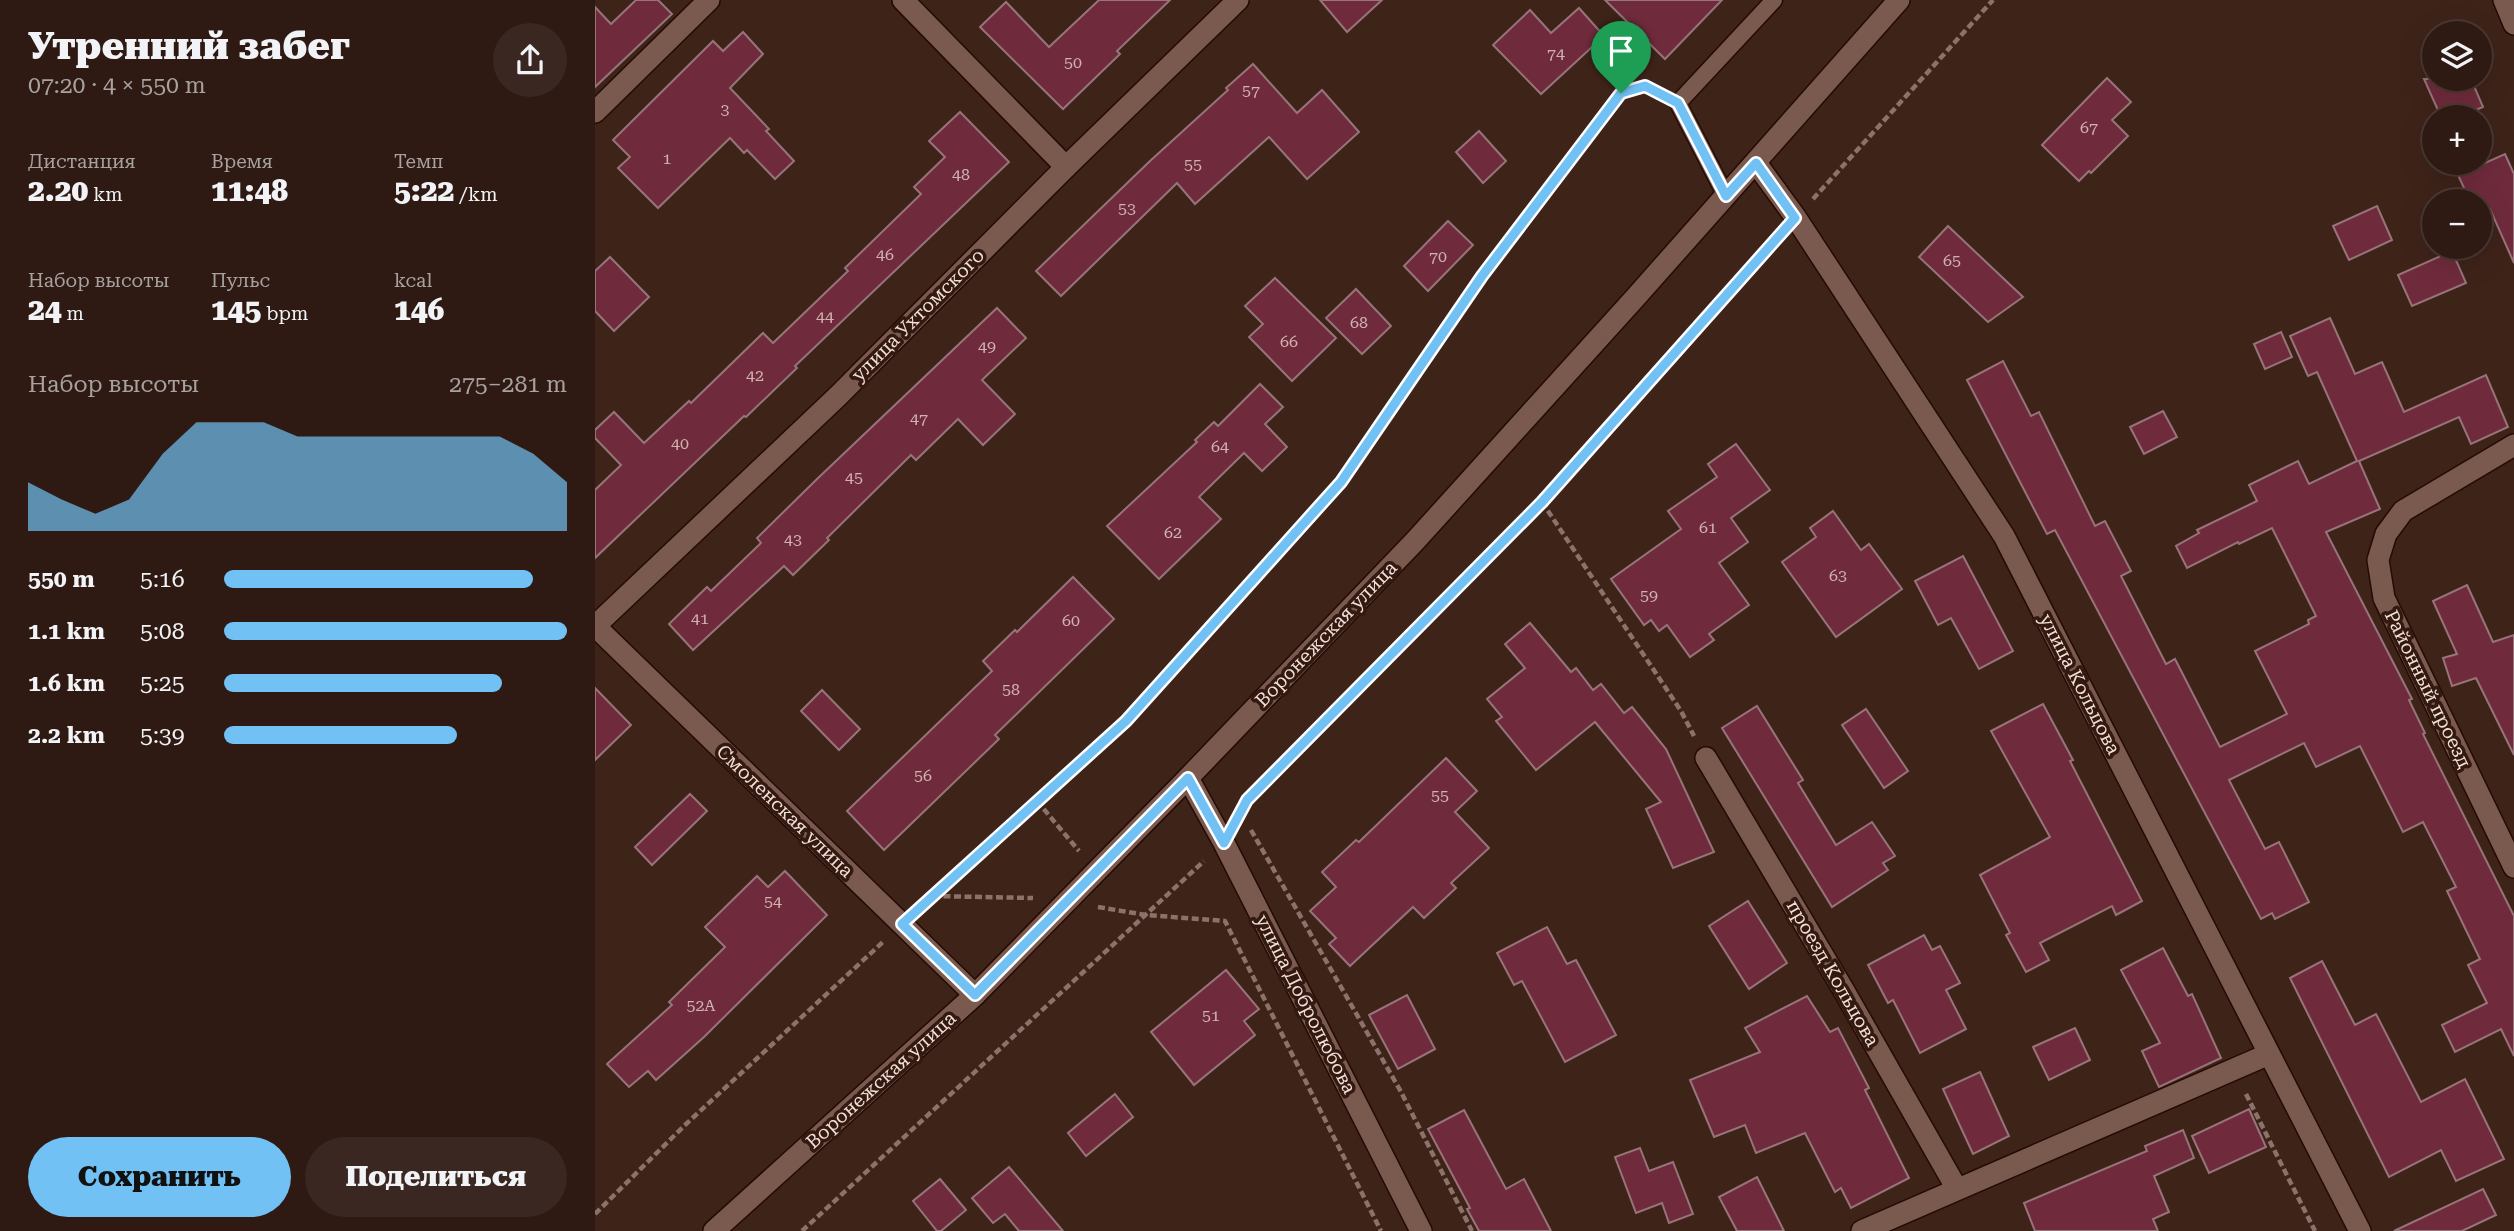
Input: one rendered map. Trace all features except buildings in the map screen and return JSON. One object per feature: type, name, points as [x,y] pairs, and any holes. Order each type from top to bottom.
[{"type":"street","points":[[595,111],[709,0]]},
{"type":"street","points":[[903,0],[1066,167]]},
{"type":"street","name":"улица Ухтомского","points":[[595,626],[838,396],[1066,167],[1238,0]]},
{"type":"street","points":[[2504,0],[2514,24]]},
{"type":"street","name":"Воронежская улица","points":[[713,1231],[975,995],[1188,778],[1416,540],[1756,163],[1893,3]]},
{"type":"street","name":"улица Кольцова","points":[[1756,163],[2004,536],[2360,1231]]},
{"type":"street","name":"Районный проезд","points":[[2514,445],[2403,511],[2386,534],[2378,560],[2384,598],[2514,867]]},
{"type":"street","name":"Смоленская улица","points":[[595,626],[975,995]]},
{"type":"street","name":"проезд Кольцова","points":[[1706,758],[1958,1189]]},
{"type":"street","name":"улица Добролюбова","points":[[1188,778],[1224,843],[1421,1231]]},
{"type":"street","points":[[1862,1231],[2269,1054]]},
{"type":"lane","points":[[1726,196],[1678,103],[1774,0]]},
{"type":"path","points":[[802,1231],[1224,843],[1247,800],[1542,502],[1993,0]]},
{"type":"path","points":[[595,1214],[685,1125],[1126,721],[1341,482],[1482,276],[1621,93],[1645,86],[1678,103]]},
{"type":"path","points":[[1542,502],[1681,711],[1706,758]]},
{"type":"path","points":[[1037,801],[1083,856]]},
{"type":"path","points":[[1241,812],[1400,1090],[1472,1231]]},
{"type":"path","points":[[933,896],[1037,898]]},
{"type":"path","points":[[1094,906],[1146,915],[1225,920],[1381,1231]]},
{"type":"path","points":[[2234,1070],[2315,1231]]},
{"type":"route","points":[[1645,86],[1678,103],[1726,196],[1756,163],[1795,218],[1542,502],[1247,800],[1224,843],[1188,778],[975,995],[902,924],[1126,721],[1341,482],[1482,276],[1621,93],[1645,86]]}]
